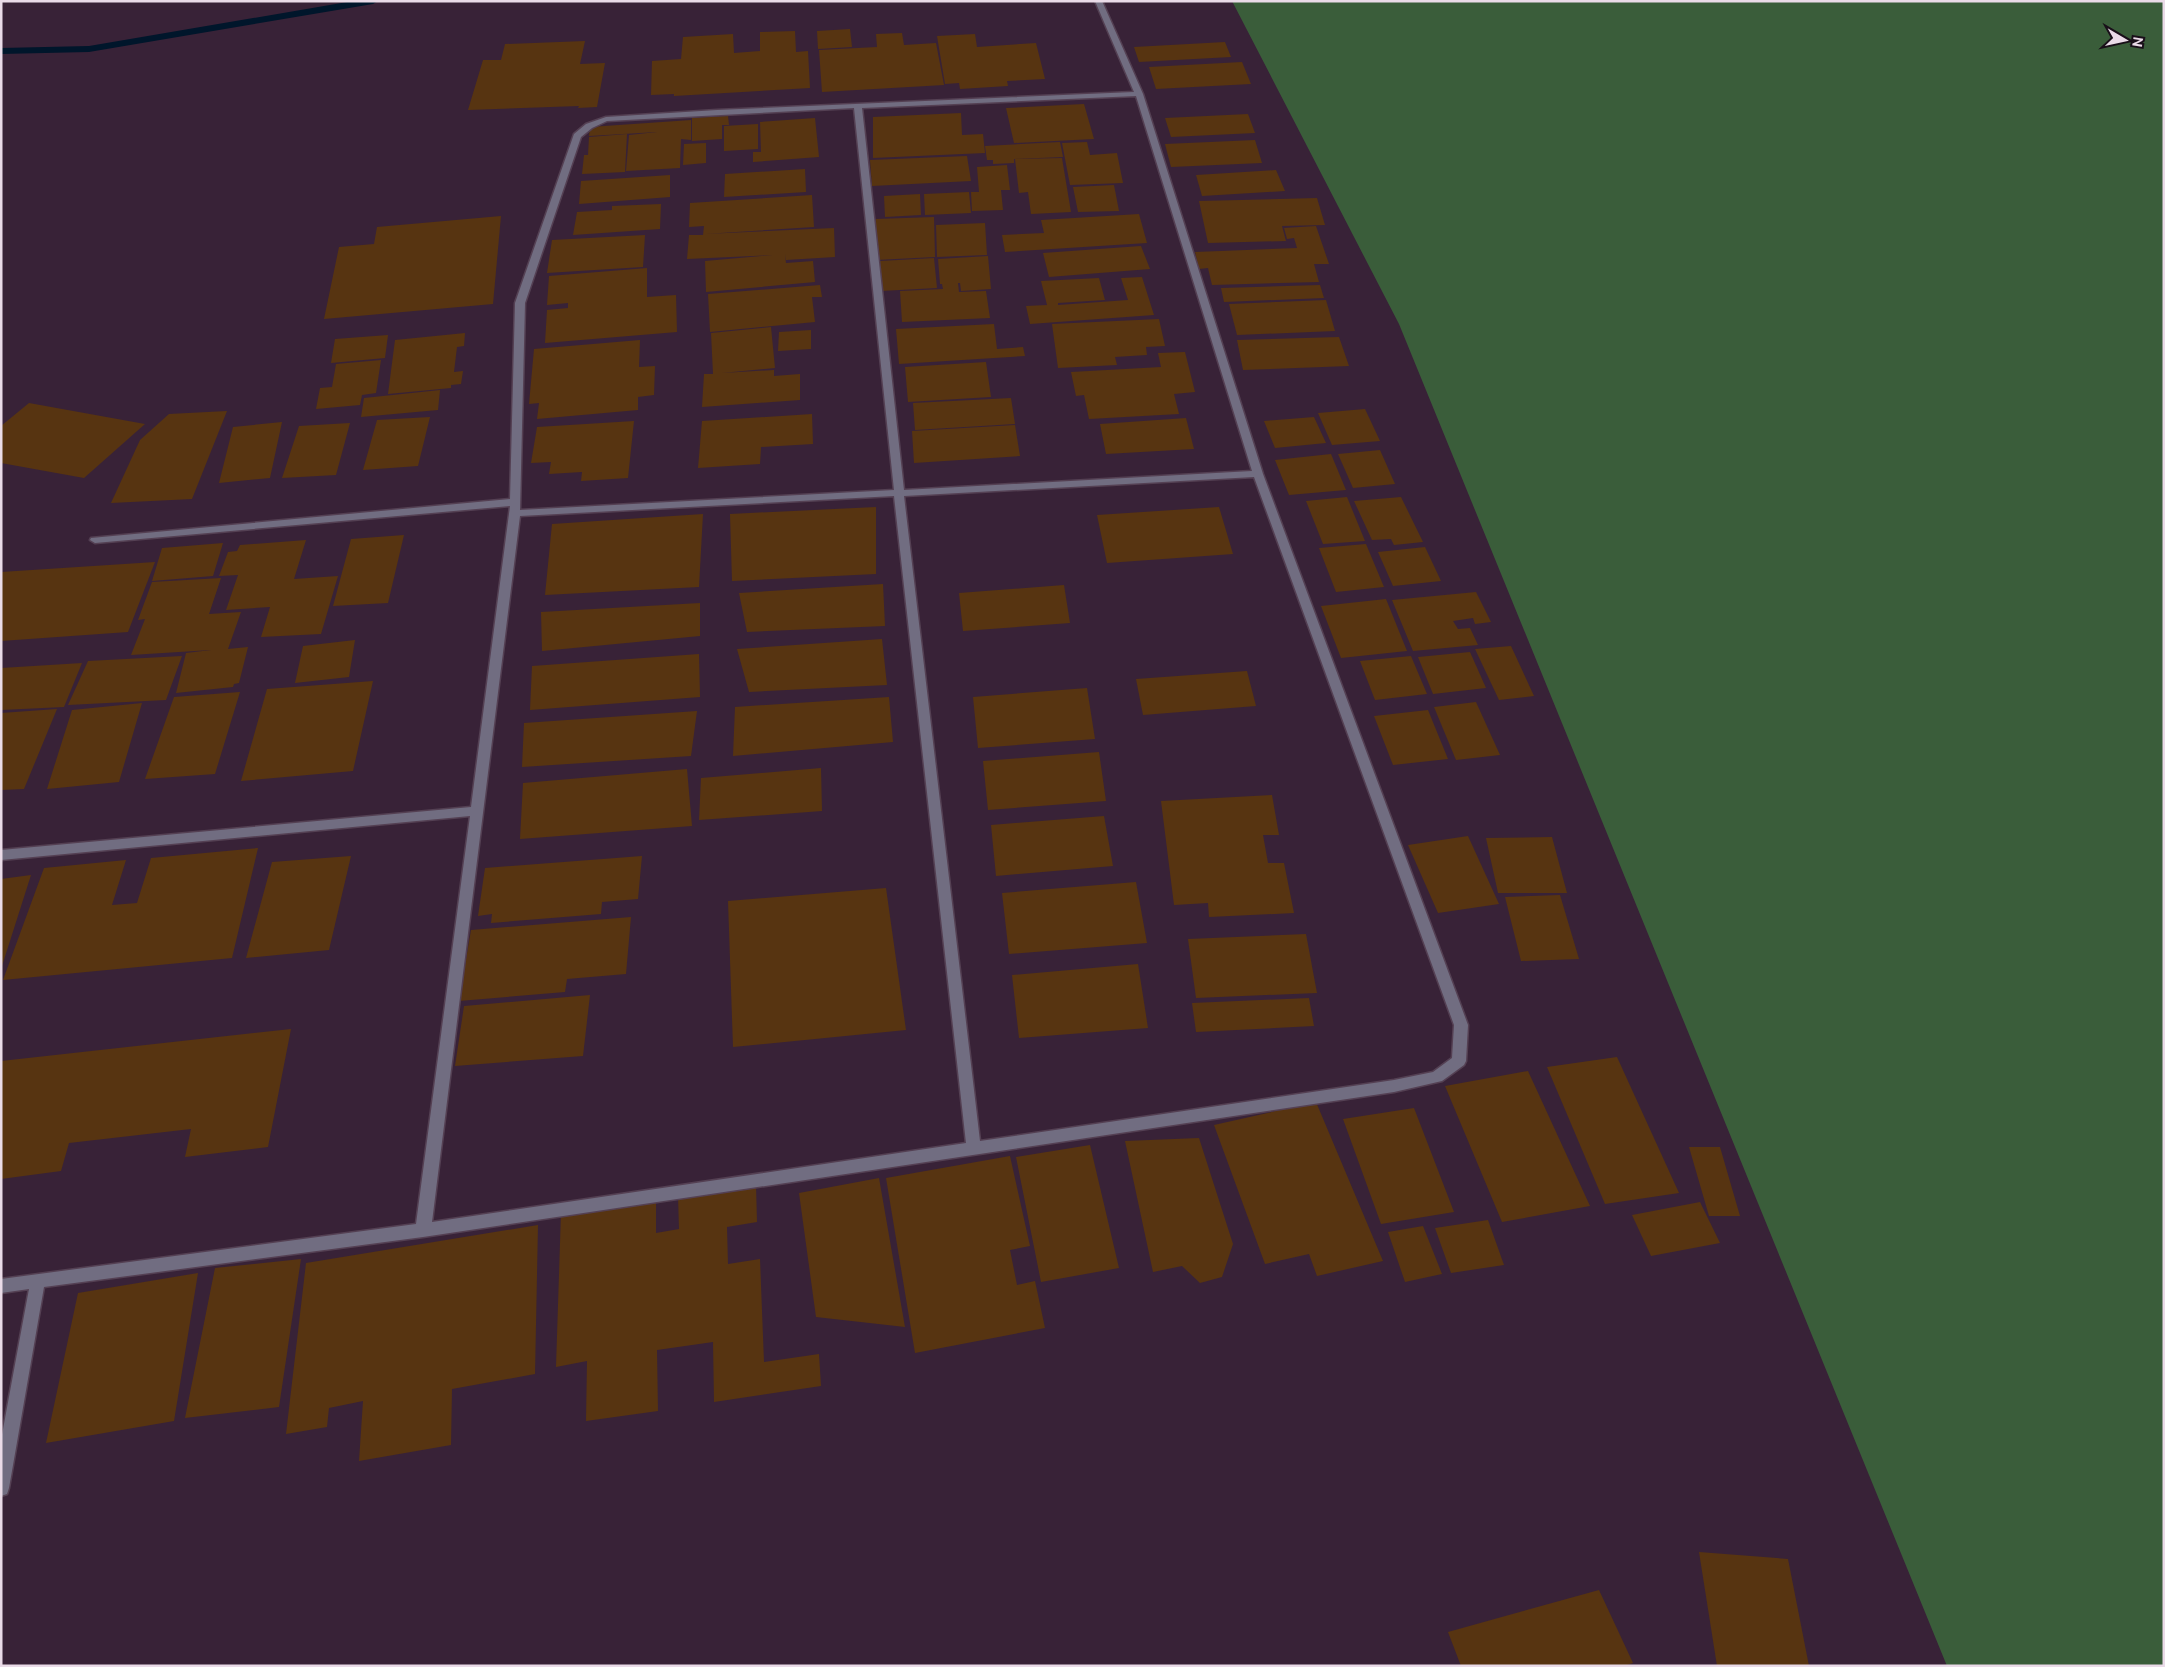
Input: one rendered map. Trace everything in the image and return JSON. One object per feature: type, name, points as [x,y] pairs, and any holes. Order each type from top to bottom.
[{"type":"street","points":[[1,1286],[423,1230],[1394,1086],[1436,1077],[1460,1061],[1462,1025],[1258,474],[1139,94],[1098,1]]},
{"type":"street","points":[[423,1230],[515,507],[520,303],[577,136],[589,126],[606,119],[1139,94]]},
{"type":"street","points":[[858,106],[899,493],[974,1149]]},
{"type":"street","points":[[95,540],[515,507],[899,493],[1258,474]]},
{"type":"street","points":[[1,855],[476,811]]},
{"type":"street","points":[[1,1488],[38,1280]]},
{"type":"green space","points":[[1232,1],[2164,1],[2164,1666],[1947,1666],[1399,324]]},
{"type":"building","points":[[850,29],[852,47],[818,49],[817,31]]},
{"type":"building","points":[[795,31],[796,52],[808,51],[810,88],[674,96],[674,94],[651,95],[652,61],[681,59],[683,37],[733,34],[734,53],[760,51],[760,32]]},
{"type":"building","points":[[902,33],[904,45],[936,43],[944,85],[822,92],[819,50],[877,47],[876,34]]},
{"type":"building","points":[[975,34],[977,47],[1036,43],[1045,79],[1007,81],[1008,86],[960,89],[959,83],[945,84],[937,36]]},
{"type":"building","points":[[585,41],[580,64],[605,63],[597,107],[468,110],[483,60],[501,60],[505,44]]},
{"type":"building","points":[[1225,42],[1231,57],[1139,62],[1134,47]]},
{"type":"building","points":[[1242,62],[1251,84],[1156,89],[1149,67]]},
{"type":"building","points":[[1084,104],[1094,139],[1014,143],[1006,108]]},
{"type":"building","points":[[961,113],[962,135],[983,134],[985,153],[873,158],[873,117]]},
{"type":"building","points":[[1248,114],[1255,133],[1171,137],[1165,118]]},
{"type":"building","points":[[728,116],[729,125],[722,125],[722,139],[692,141],[692,118]]},
{"type":"building","points":[[815,118],[819,157],[753,162],[753,152],[761,152],[760,122]]},
{"type":"building","points":[[691,120],[691,140],[681,139],[680,168],[626,171],[629,135],[657,132],[589,136],[590,127]]},
{"type":"building","points":[[758,124],[758,149],[724,151],[724,126]]},
{"type":"building","points":[[627,134],[625,172],[582,174],[584,155],[588,155],[589,137]]},
{"type":"building","points":[[1255,140],[1262,163],[1171,167],[1165,144]]},
{"type":"building","points":[[1060,142],[1063,157],[1014,159],[1014,163],[993,164],[993,160],[987,160],[985,146]]},
{"type":"building","points":[[1087,142],[1090,155],[1117,153],[1123,183],[1070,185],[1062,143]]},
{"type":"building","points":[[706,143],[706,163],[683,165],[684,144]]},
{"type":"building","points":[[967,156],[971,181],[872,186],[870,160]]},
{"type":"building","points":[[1062,158],[1071,212],[1031,214],[1028,192],[1019,193],[1015,159]]},
{"type":"building","points":[[1007,165],[1010,190],[1001,190],[1003,210],[972,211],[971,192],[979,192],[977,167]]},
{"type":"building","points":[[805,169],[806,192],[724,197],[725,174]]},
{"type":"building","points":[[1276,170],[1285,191],[1202,196],[1196,175]]},
{"type":"building","points":[[670,175],[670,197],[579,204],[581,181]]},
{"type":"building","points":[[1114,185],[1119,211],[1078,212],[1073,187]]},
{"type":"building","points":[[969,192],[971,213],[925,215],[924,194]]},
{"type":"building","points":[[920,194],[921,215],[885,217],[884,196]]},
{"type":"building","points":[[812,195],[814,227],[705,234],[834,228],[835,257],[786,260],[785,254],[786,263],[813,261],[815,282],[706,292],[705,261],[773,255],[687,259],[689,235],[703,235],[704,226],[689,227],[690,203]]},
{"type":"building","points":[[1317,198],[1325,225],[1282,226],[1286,241],[1208,243],[1199,201]]},
{"type":"building","points":[[661,204],[660,229],[573,235],[577,212],[612,210],[612,206]]},
{"type":"building","points":[[1139,214],[1147,243],[1005,252],[1002,235],[1044,233],[1041,220]]},
{"type":"building","points":[[501,216],[493,304],[324,319],[339,247],[374,244],[377,227]]},
{"type":"building","points":[[934,217],[935,257],[876,260],[876,219]]},
{"type":"building","points":[[985,223],[987,255],[937,257],[936,225]]},
{"type":"building","points":[[1316,226],[1329,264],[1314,264],[1319,282],[1212,285],[1208,268],[1199,269],[1195,252],[1297,248],[1294,238],[1287,239],[1284,228]]},
{"type":"building","points":[[645,235],[643,267],[547,273],[552,240]]},
{"type":"building","points":[[1141,246],[1150,269],[1049,277],[1043,253]]},
{"type":"building","points":[[988,256],[991,289],[961,291],[960,283],[958,283],[959,292],[986,291],[990,318],[902,322],[900,291],[943,289],[942,284],[940,284],[938,259]]},
{"type":"building","points":[[934,258],[937,288],[881,291],[880,261]]},
{"type":"building","points":[[647,268],[647,297],[676,295],[677,332],[545,343],[547,310],[568,308],[568,303],[547,305],[549,276]]},
{"type":"building","points":[[1142,277],[1154,315],[1030,324],[1026,306],[1047,305],[1041,281],[1099,278],[1105,300],[1058,303],[1058,305],[1128,300],[1121,278]]},
{"type":"building","points":[[820,285],[822,297],[812,297],[815,322],[710,332],[708,294]]},
{"type":"building","points":[[1320,285],[1324,298],[1224,302],[1221,288]]},
{"type":"building","points":[[1326,300],[1335,331],[1237,335],[1229,304]]},
{"type":"building","points":[[1159,319],[1165,346],[1146,347],[1147,355],[1115,357],[1117,365],[1058,368],[1052,324]]},
{"type":"building","points":[[994,324],[997,349],[1023,347],[1025,356],[899,364],[896,329]]},
{"type":"building","points":[[771,327],[775,368],[722,373],[774,370],[774,376],[800,374],[800,400],[702,407],[704,374],[713,374],[711,333]]},
{"type":"building","points":[[811,330],[811,349],[778,351],[779,332]]},
{"type":"building","points":[[465,333],[464,346],[457,347],[454,372],[463,371],[461,384],[451,385],[451,388],[388,394],[395,340]]},
{"type":"building","points":[[388,335],[385,358],[331,363],[335,339]]},
{"type":"building","points":[[1339,337],[1349,366],[1243,370],[1237,340]]},
{"type":"building","points":[[640,340],[639,367],[655,366],[654,395],[638,397],[638,410],[537,419],[539,403],[529,404],[534,349]]},
{"type":"building","points":[[1185,352],[1195,392],[1174,394],[1179,414],[1089,419],[1084,395],[1076,396],[1071,372],[1161,367],[1158,353]]},
{"type":"building","points":[[381,360],[376,393],[362,395],[360,405],[316,409],[320,388],[332,387],[336,364]]},
{"type":"building","points":[[986,362],[991,397],[908,402],[905,367]]},
{"type":"building","points":[[440,390],[438,410],[361,417],[364,398]]},
{"type":"building","points":[[1011,398],[1015,424],[915,430],[913,403]]},
{"type":"building","points":[[29,403],[145,424],[84,478],[1,463],[1,426]]},
{"type":"building","points":[[1365,409],[1380,441],[1332,445],[1318,413]]},
{"type":"building","points":[[227,411],[192,499],[111,503],[140,440],[169,414]]},
{"type":"building","points":[[812,414],[813,444],[761,447],[760,464],[698,468],[702,421]]},
{"type":"building","points":[[430,417],[418,466],[363,470],[377,420]]},
{"type":"building","points":[[1314,417],[1326,443],[1275,448],[1264,421]]},
{"type":"building","points":[[1186,418],[1194,449],[1106,454],[1100,424]]},
{"type":"building","points":[[634,421],[628,478],[581,481],[582,472],[549,474],[551,462],[531,463],[537,427]]},
{"type":"building","points":[[282,422],[270,478],[219,483],[233,427]]},
{"type":"building","points":[[350,423],[336,475],[282,478],[299,426]]},
{"type":"building","points":[[1015,425],[1020,456],[914,463],[912,431]]},
{"type":"building","points":[[1380,450],[1395,484],[1353,488],[1338,454]]},
{"type":"building","points":[[1331,454],[1346,490],[1289,495],[1275,460]]},
{"type":"building","points":[[1347,497],[1365,541],[1323,544],[1306,501]]},
{"type":"building","points":[[1401,497],[1423,542],[1394,545],[1391,539],[1372,540],[1354,501]]},
{"type":"building","points":[[876,507],[876,574],[732,581],[730,514]]},
{"type":"building","points":[[1219,507],[1233,554],[1107,563],[1097,515]]},
{"type":"building","points":[[703,514],[699,587],[545,595],[552,524]]},
{"type":"building","points":[[404,535],[388,603],[333,606],[351,539]]},
{"type":"building","points":[[306,540],[294,579],[338,576],[321,634],[261,637],[270,607],[226,610],[238,575],[219,576],[228,552],[237,551],[240,545]]},
{"type":"building","points":[[223,543],[213,576],[152,581],[162,548]]},
{"type":"building","points":[[1366,544],[1384,587],[1336,592],[1319,548]]},
{"type":"building","points":[[1425,547],[1441,581],[1393,586],[1378,552]]},
{"type":"building","points":[[155,562],[128,632],[1,641],[1,572]]},
{"type":"building","points":[[221,578],[209,614],[241,612],[228,649],[248,647],[239,683],[234,684],[233,687],[176,693],[186,653],[211,650],[131,655],[145,619],[138,620],[152,582]]},
{"type":"building","points":[[883,584],[885,626],[747,632],[739,593]]},
{"type":"building","points":[[1064,585],[1070,623],[963,631],[959,593]]},
{"type":"building","points":[[1476,592],[1491,622],[1475,624],[1473,618],[1453,621],[1458,629],[1470,628],[1478,645],[1413,651],[1392,600]]},
{"type":"building","points":[[1386,599],[1407,651],[1341,658],[1321,606]]},
{"type":"building","points":[[700,603],[700,636],[542,651],[541,612]]},
{"type":"building","points":[[882,639],[887,685],[749,692],[737,649]]},
{"type":"building","points":[[355,640],[349,677],[295,683],[303,646]]},
{"type":"building","points":[[1511,646],[1534,696],[1499,700],[1475,649]]},
{"type":"building","points":[[1470,652],[1486,688],[1433,694],[1418,657]]},
{"type":"building","points":[[699,654],[700,697],[530,710],[532,666]]},
{"type":"building","points":[[182,656],[166,700],[68,705],[88,661]]},
{"type":"building","points":[[1411,656],[1427,694],[1375,700],[1360,661]]},
{"type":"building","points":[[82,663],[64,707],[1,710],[1,668]]},
{"type":"building","points":[[1247,671],[1256,706],[1143,715],[1136,679]]},
{"type":"building","points":[[373,681],[353,771],[241,781],[267,689]]},
{"type":"building","points":[[1087,688],[1095,739],[978,748],[973,697]]},
{"type":"building","points":[[240,692],[215,774],[145,779],[174,697]]},
{"type":"building","points":[[889,697],[893,742],[733,756],[735,707]]},
{"type":"building","points":[[1476,702],[1500,755],[1456,760],[1434,707]]},
{"type":"building","points":[[142,703],[119,782],[47,789],[72,710]]},
{"type":"building","points":[[57,709],[24,789],[1,790],[1,713]]},
{"type":"building","points":[[1428,710],[1448,759],[1393,765],[1374,716]]},
{"type":"building","points":[[697,711],[691,756],[522,767],[524,723]]},
{"type":"building","points":[[1099,752],[1106,801],[988,810],[983,761]]},
{"type":"building","points":[[821,768],[822,811],[699,820],[701,778]]},
{"type":"building","points":[[687,769],[692,826],[520,839],[523,783]]},
{"type":"building","points":[[1272,795],[1279,835],[1263,835],[1268,863],[1284,863],[1294,913],[1209,917],[1208,903],[1174,905],[1161,801]]},
{"type":"building","points":[[1104,816],[1113,866],[996,876],[991,825]]},
{"type":"building","points":[[1468,836],[1499,904],[1438,913],[1408,845]]},
{"type":"building","points":[[1552,837],[1567,893],[1498,893],[1486,838]]},
{"type":"building","points":[[258,848],[232,958],[3,980],[44,868],[126,860],[112,905],[137,903],[151,858]]},
{"type":"building","points":[[351,856],[329,950],[246,958],[272,862]]},
{"type":"building","points":[[642,856],[638,899],[602,902],[601,914],[491,923],[492,914],[478,916],[485,868]]},
{"type":"building","points":[[31,875],[2,966],[1,966],[1,879]]},
{"type":"building","points":[[1136,882],[1147,943],[1009,954],[1002,893]]},
{"type":"building","points":[[886,888],[906,1030],[733,1047],[728,901]]},
{"type":"building","points":[[1560,895],[1579,959],[1521,961],[1505,897]]},
{"type":"building","points":[[631,917],[626,974],[567,979],[565,992],[459,1001],[471,930]]},
{"type":"building","points":[[1306,934],[1317,993],[1196,998],[1188,939]]},
{"type":"building","points":[[1138,964],[1148,1028],[1019,1038],[1012,975]]},
{"type":"building","points":[[590,995],[583,1056],[455,1066],[464,1006]]},
{"type":"building","points":[[1309,998],[1314,1026],[1196,1032],[1192,1003]]},
{"type":"building","points":[[291,1029],[268,1147],[185,1157],[191,1129],[69,1143],[61,1171],[1,1179],[1,1061]]},
{"type":"building","points":[[1617,1057],[1679,1193],[1605,1204],[1547,1067]]},
{"type":"building","points":[[1528,1071],[1590,1206],[1502,1222],[1445,1086]]},
{"type":"building","points":[[1316,1102],[1383,1261],[1317,1276],[1309,1254],[1265,1264],[1214,1125]]},
{"type":"building","points":[[1414,1108],[1454,1212],[1381,1224],[1343,1119]]},
{"type":"building","points":[[1199,1138],[1233,1244],[1222,1277],[1200,1283],[1182,1266],[1153,1272],[1125,1141]]},
{"type":"building","points":[[1090,1145],[1119,1268],[1041,1282],[1016,1157]]},
{"type":"building","points":[[1689,1147],[1720,1147],[1740,1216],[1709,1216]]},
{"type":"building","points":[[1010,1156],[1030,1246],[1010,1250],[1017,1285],[1035,1281],[1045,1328],[915,1353],[886,1178]]},
{"type":"building","points":[[879,1178],[905,1327],[816,1317],[799,1193]]},
{"type":"building","points":[[756,1185],[757,1222],[727,1227],[728,1264],[760,1259],[764,1362],[819,1354],[821,1386],[714,1402],[713,1342],[657,1350],[658,1411],[586,1421],[587,1361],[556,1367],[561,1212],[656,1198],[656,1233],[679,1229],[678,1196]]},
{"type":"building","points":[[1700,1202],[1720,1243],[1651,1256],[1632,1215]]},
{"type":"building","points":[[1488,1220],[1504,1265],[1451,1273],[1435,1228]]},
{"type":"building","points":[[538,1225],[535,1374],[452,1389],[451,1445],[359,1461],[363,1401],[329,1408],[327,1427],[286,1434],[306,1263]]},
{"type":"building","points":[[1423,1226],[1442,1274],[1405,1282],[1388,1232]]},
{"type":"building","points":[[301,1259],[279,1407],[185,1418],[215,1268]]},
{"type":"building","points":[[198,1273],[174,1421],[46,1443],[78,1293]]},
{"type":"building","points":[[1699,1552],[1788,1559],[1809,1666],[1717,1666]]},
{"type":"building","points":[[1599,1590],[1633,1663],[1624,1666],[1461,1666],[1448,1632]]},
{"type":"waterway","points":[[1,51],[89,49],[373,1]]}]
